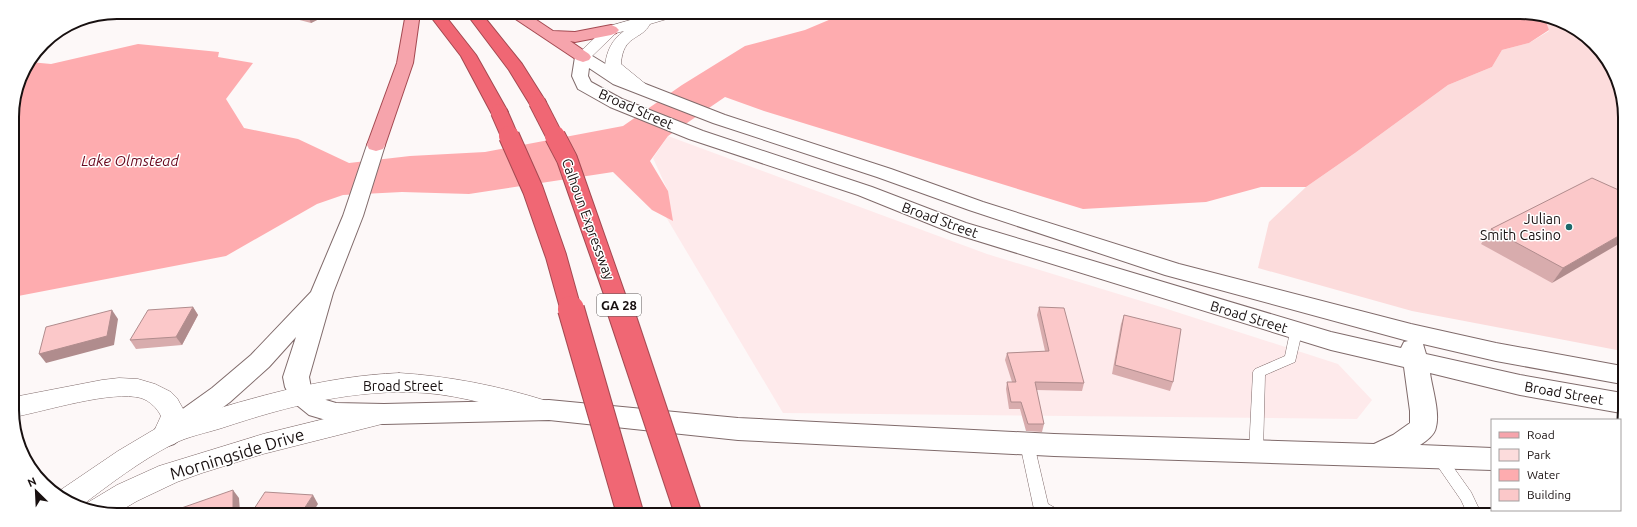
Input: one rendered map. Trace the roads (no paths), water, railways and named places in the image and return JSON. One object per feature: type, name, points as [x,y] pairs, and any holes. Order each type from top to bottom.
[{"type":"highway","points":[[440,19],[468,55],[500,112],[533,190],[556,256],[629,508]]},
{"type":"highway","name":"Calhoun Expressway","points":[[478,19],[516,68],[537,102],[567,159],[613,288],[686,508]]},
{"type":"main road","points":[[302,394],[296,377],[322,293],[353,216],[405,63],[412,19]]},
{"type":"main road","points":[[525,19],[583,57]]},
{"type":"main road","points":[[549,35],[575,37],[611,30]]},
{"type":"main road","name":"Broad Street","points":[[1618,374],[1496,352],[1410,333],[1173,270],[976,206],[884,173],[719,119],[619,80],[583,57],[580,76],[584,85],[616,103],[696,135],[865,191],[959,228],[1296,332],[1415,362],[1520,386],[1618,402]]},
{"type":"main road","points":[[165,436],[221,395],[260,361],[322,293]]},
{"type":"main road","points":[[1376,456],[1398,446],[1414,436],[1423,427],[1423,411],[1410,333]]},
{"type":"main road","name":"Broad Street","points":[[302,394],[318,408],[336,412],[384,414],[549,410],[738,429],[1028,444],[1491,459]]},
{"type":"street","points":[[583,57],[611,30],[653,19]]},
{"type":"street","points":[[642,89],[613,65],[614,52],[624,38],[647,21]]},
{"type":"street","name":"Broad Street","points":[[302,394],[362,385],[424,384],[450,387],[549,410]]},
{"type":"street","points":[[19,406],[117,387],[152,392],[168,404],[174,416],[165,436]]},
{"type":"street","points":[[72,497],[124,460],[165,436],[244,410],[302,394]]},
{"type":"street","name":"Morningside Drive","points":[[104,507],[140,487],[168,474],[200,463],[262,444],[384,414]]},
{"type":"lane","points":[[1256,452],[1259,372],[1291,359],[1296,332]]},
{"type":"lane","points":[[1028,444],[1045,508]]},
{"type":"lane","points":[[1439,458],[1466,496],[1472,508]]},
{"type":"water","name":"Lake Olmstead","points":[[831,19],[1520,19],[1546,22],[1549,30],[1529,43],[1502,50],[1492,67],[1448,85],[1306,187],[1261,187],[1206,202],[1083,209],[764,111],[725,97],[668,136],[650,161],[668,191],[673,221],[652,210],[613,172],[469,194],[402,192],[343,195],[317,204],[226,256],[19,296],[19,110],[22,91],[26,79],[35,62],[51,64],[138,44],[219,52],[218,57],[253,63],[226,99],[244,128],[298,139],[349,163],[410,156],[485,152],[623,126],[682,85],[745,46],[805,30]]},
{"type":"place","name":"Julian Smith Casino","points":[[1569,227]]}]
